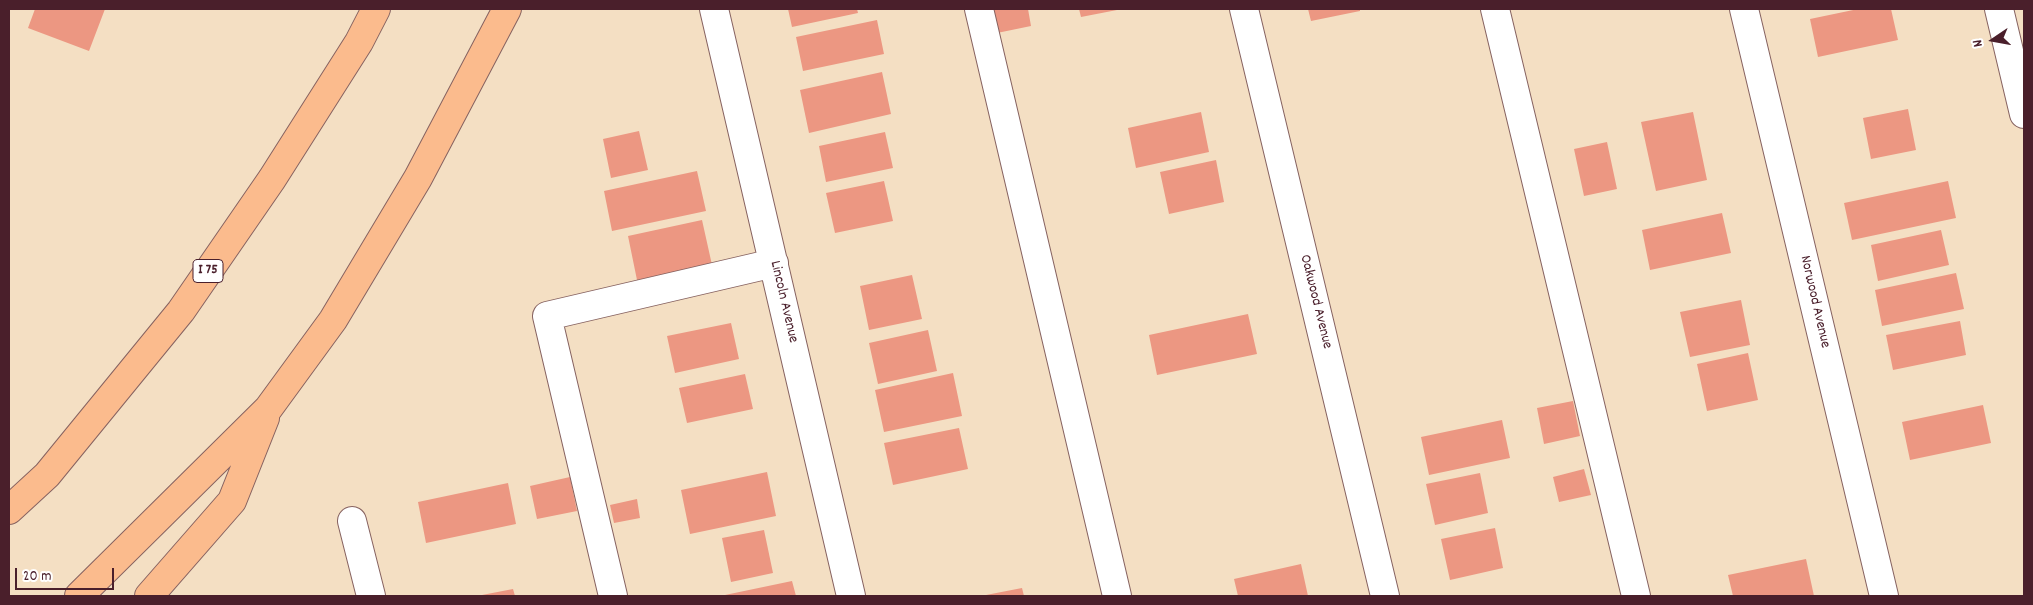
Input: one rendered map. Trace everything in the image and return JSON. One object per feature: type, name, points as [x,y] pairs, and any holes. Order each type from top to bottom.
[{"type":"highway","name":"I 75","points":[[9,510],[47,475],[181,311],[272,179],[359,42],[376,9]]},
{"type":"highway","points":[[79,596],[268,409],[333,320],[418,178],[507,9]]},
{"type":"highway","points":[[149,596],[232,502],[268,409]]},
{"type":"street","name":"Lincoln Avenue","points":[[714,9],[851,596]]},
{"type":"street","points":[[979,9],[1117,596]]},
{"type":"street","name":"Oakwood Avenue","points":[[1244,9],[1385,596]]},
{"type":"street","points":[[1495,9],[1636,596]]},
{"type":"street","name":"Norwood Avenue","points":[[1744,9],[1884,596]]},
{"type":"street","points":[[1999,9],[2024,114]]},
{"type":"street","points":[[613,596],[547,316],[774,263]]},
{"type":"street","points":[[352,521],[371,596]]},
{"type":"building","points":[[35,9],[105,9],[89,51],[28,28]]},
{"type":"building","points":[[788,9],[857,9],[858,13],[792,27]]},
{"type":"building","points":[[992,9],[1028,9],[1031,26],[997,33]]},
{"type":"building","points":[[1079,9],[1117,9],[1117,10],[1081,17]]},
{"type":"building","points":[[1308,9],[1360,9],[1360,11],[1311,21]]},
{"type":"building","points":[[1858,9],[1891,9],[1898,40],[1818,57],[1810,19]]},
{"type":"building","points":[[877,20],[884,54],[803,71],[796,37]]},
{"type":"building","points":[[882,72],[891,114],[809,133],[800,90]]},
{"type":"building","points":[[1908,109],[1916,150],[1871,159],[1863,118]]},
{"type":"building","points":[[1201,112],[1209,152],[1136,168],[1128,128]]},
{"type":"building","points":[[1693,112],[1707,180],[1656,191],[1641,122]]},
{"type":"building","points":[[639,131],[648,170],[611,178],[603,139]]},
{"type":"building","points":[[885,132],[893,168],[826,182],[819,146]]},
{"type":"building","points":[[1607,142],[1617,189],[1584,196],[1574,149]]},
{"type":"building","points":[[1216,160],[1224,202],[1169,214],[1160,172]]},
{"type":"building","points":[[697,171],[706,211],[612,231],[604,191]]},
{"type":"building","points":[[884,181],[893,221],[835,233],[826,193]]},
{"type":"building","points":[[1948,181],[1956,218],[1852,240],[1844,203]]},
{"type":"building","points":[[1722,213],[1731,253],[1650,270],[1642,230]]},
{"type":"building","points":[[702,220],[712,265],[637,280],[628,236]]},
{"type":"building","points":[[1941,230],[1949,265],[1878,281],[1871,245]]},
{"type":"building","points":[[1956,273],[1964,309],[1882,326],[1875,290]]},
{"type":"building","points":[[912,275],[922,319],[869,330],[860,286]]},
{"type":"building","points":[[1741,300],[1750,345],[1690,357],[1680,312]]},
{"type":"building","points":[[1248,314],[1257,354],[1157,375],[1149,335]]},
{"type":"building","points":[[1960,321],[1966,355],[1893,370],[1886,335]]},
{"type":"building","points":[[731,323],[739,359],[675,373],[667,336]]},
{"type":"building","points":[[928,330],[937,371],[878,384],[869,343]]},
{"type":"building","points":[[1748,353],[1758,400],[1707,411],[1697,364]]},
{"type":"building","points":[[953,373],[962,416],[884,432],[875,390]]},
{"type":"building","points":[[745,374],[753,409],[687,423],[679,388]]},
{"type":"building","points":[[1573,401],[1580,436],[1544,444],[1537,408]]},
{"type":"building","points":[[1983,405],[1991,443],[1910,460],[1902,422]]},
{"type":"building","points":[[1502,420],[1510,458],[1429,475],[1421,437]]},
{"type":"building","points":[[959,428],[968,469],[893,485],[884,443]]},
{"type":"building","points":[[1584,469],[1591,495],[1559,502],[1553,477]]},
{"type":"building","points":[[767,472],[776,516],[690,534],[681,490]]},
{"type":"building","points":[[1480,473],[1488,513],[1435,525],[1426,484]]},
{"type":"building","points":[[570,477],[577,511],[537,519],[530,486]]},
{"type":"building","points":[[508,483],[516,524],[426,543],[418,502]]},
{"type":"building","points":[[637,499],[640,518],[614,523],[610,505]]},
{"type":"building","points":[[1495,528],[1503,568],[1450,580],[1441,539]]},
{"type":"building","points":[[764,530],[773,573],[731,582],[722,538]]},
{"type":"building","points":[[1806,559],[1814,596],[1733,596],[1728,575]]},
{"type":"building","points":[[1301,564],[1308,596],[1238,596],[1234,579]]},
{"type":"building","points":[[792,581],[796,596],[725,596],[725,595]]},
{"type":"building","points":[[1022,588],[1024,596],[986,596],[986,595]]},
{"type":"building","points":[[513,589],[515,596],[482,596],[482,595]]}]
